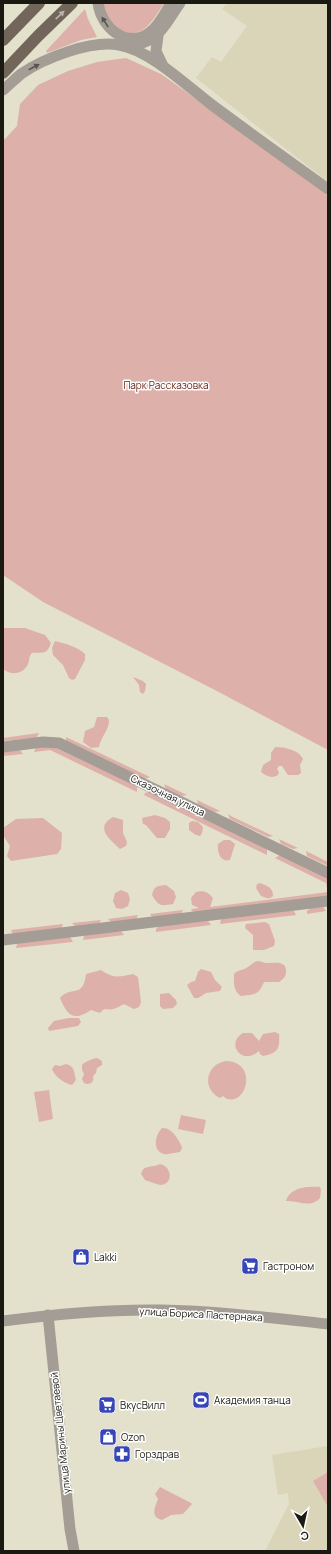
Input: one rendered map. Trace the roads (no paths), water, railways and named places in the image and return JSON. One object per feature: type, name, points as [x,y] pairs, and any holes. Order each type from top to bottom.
[{"type":"main road","points":[[3,40],[39,3]]},
{"type":"main road","points":[[3,73],[72,3]]},
{"type":"street","points":[[98,3],[102,18],[108,28],[120,36],[132,38],[144,36],[153,30],[171,3]]},
{"type":"street","points":[[3,90],[30,69],[68,52],[96,45],[112,44],[126,46],[146,43],[158,36],[180,3]]},
{"type":"street","points":[[158,36],[156,51],[164,67]]},
{"type":"street","points":[[126,46],[164,67],[214,106],[328,189]]},
{"type":"street","name":"Сказочная улица","points":[[3,747],[43,742],[59,743],[328,873]]},
{"type":"street","points":[[3,940],[328,901]]},
{"type":"street","name":"улица Бориса Пастернака","points":[[3,1321],[48,1315],[105,1311],[169,1310],[232,1314],[328,1324]]},
{"type":"street","name":"улица Марины Цветаевой","points":[[48,1315],[70,1529],[74,1551]]},
{"type":"place","name":"Lakki","points":[[81,1257]]},
{"type":"place","name":"Гастроном","points":[[250,1266]]},
{"type":"place","name":"Академия танца","points":[[201,1400]]},
{"type":"place","name":"ВкусВилл","points":[[107,1405]]},
{"type":"place","name":"Ozon","points":[[108,1437]]},
{"type":"place","name":"Горздрав","points":[[122,1454]]},
{"type":"park label","name":"Парк Рассказовка","points":[[166,385]]}]
